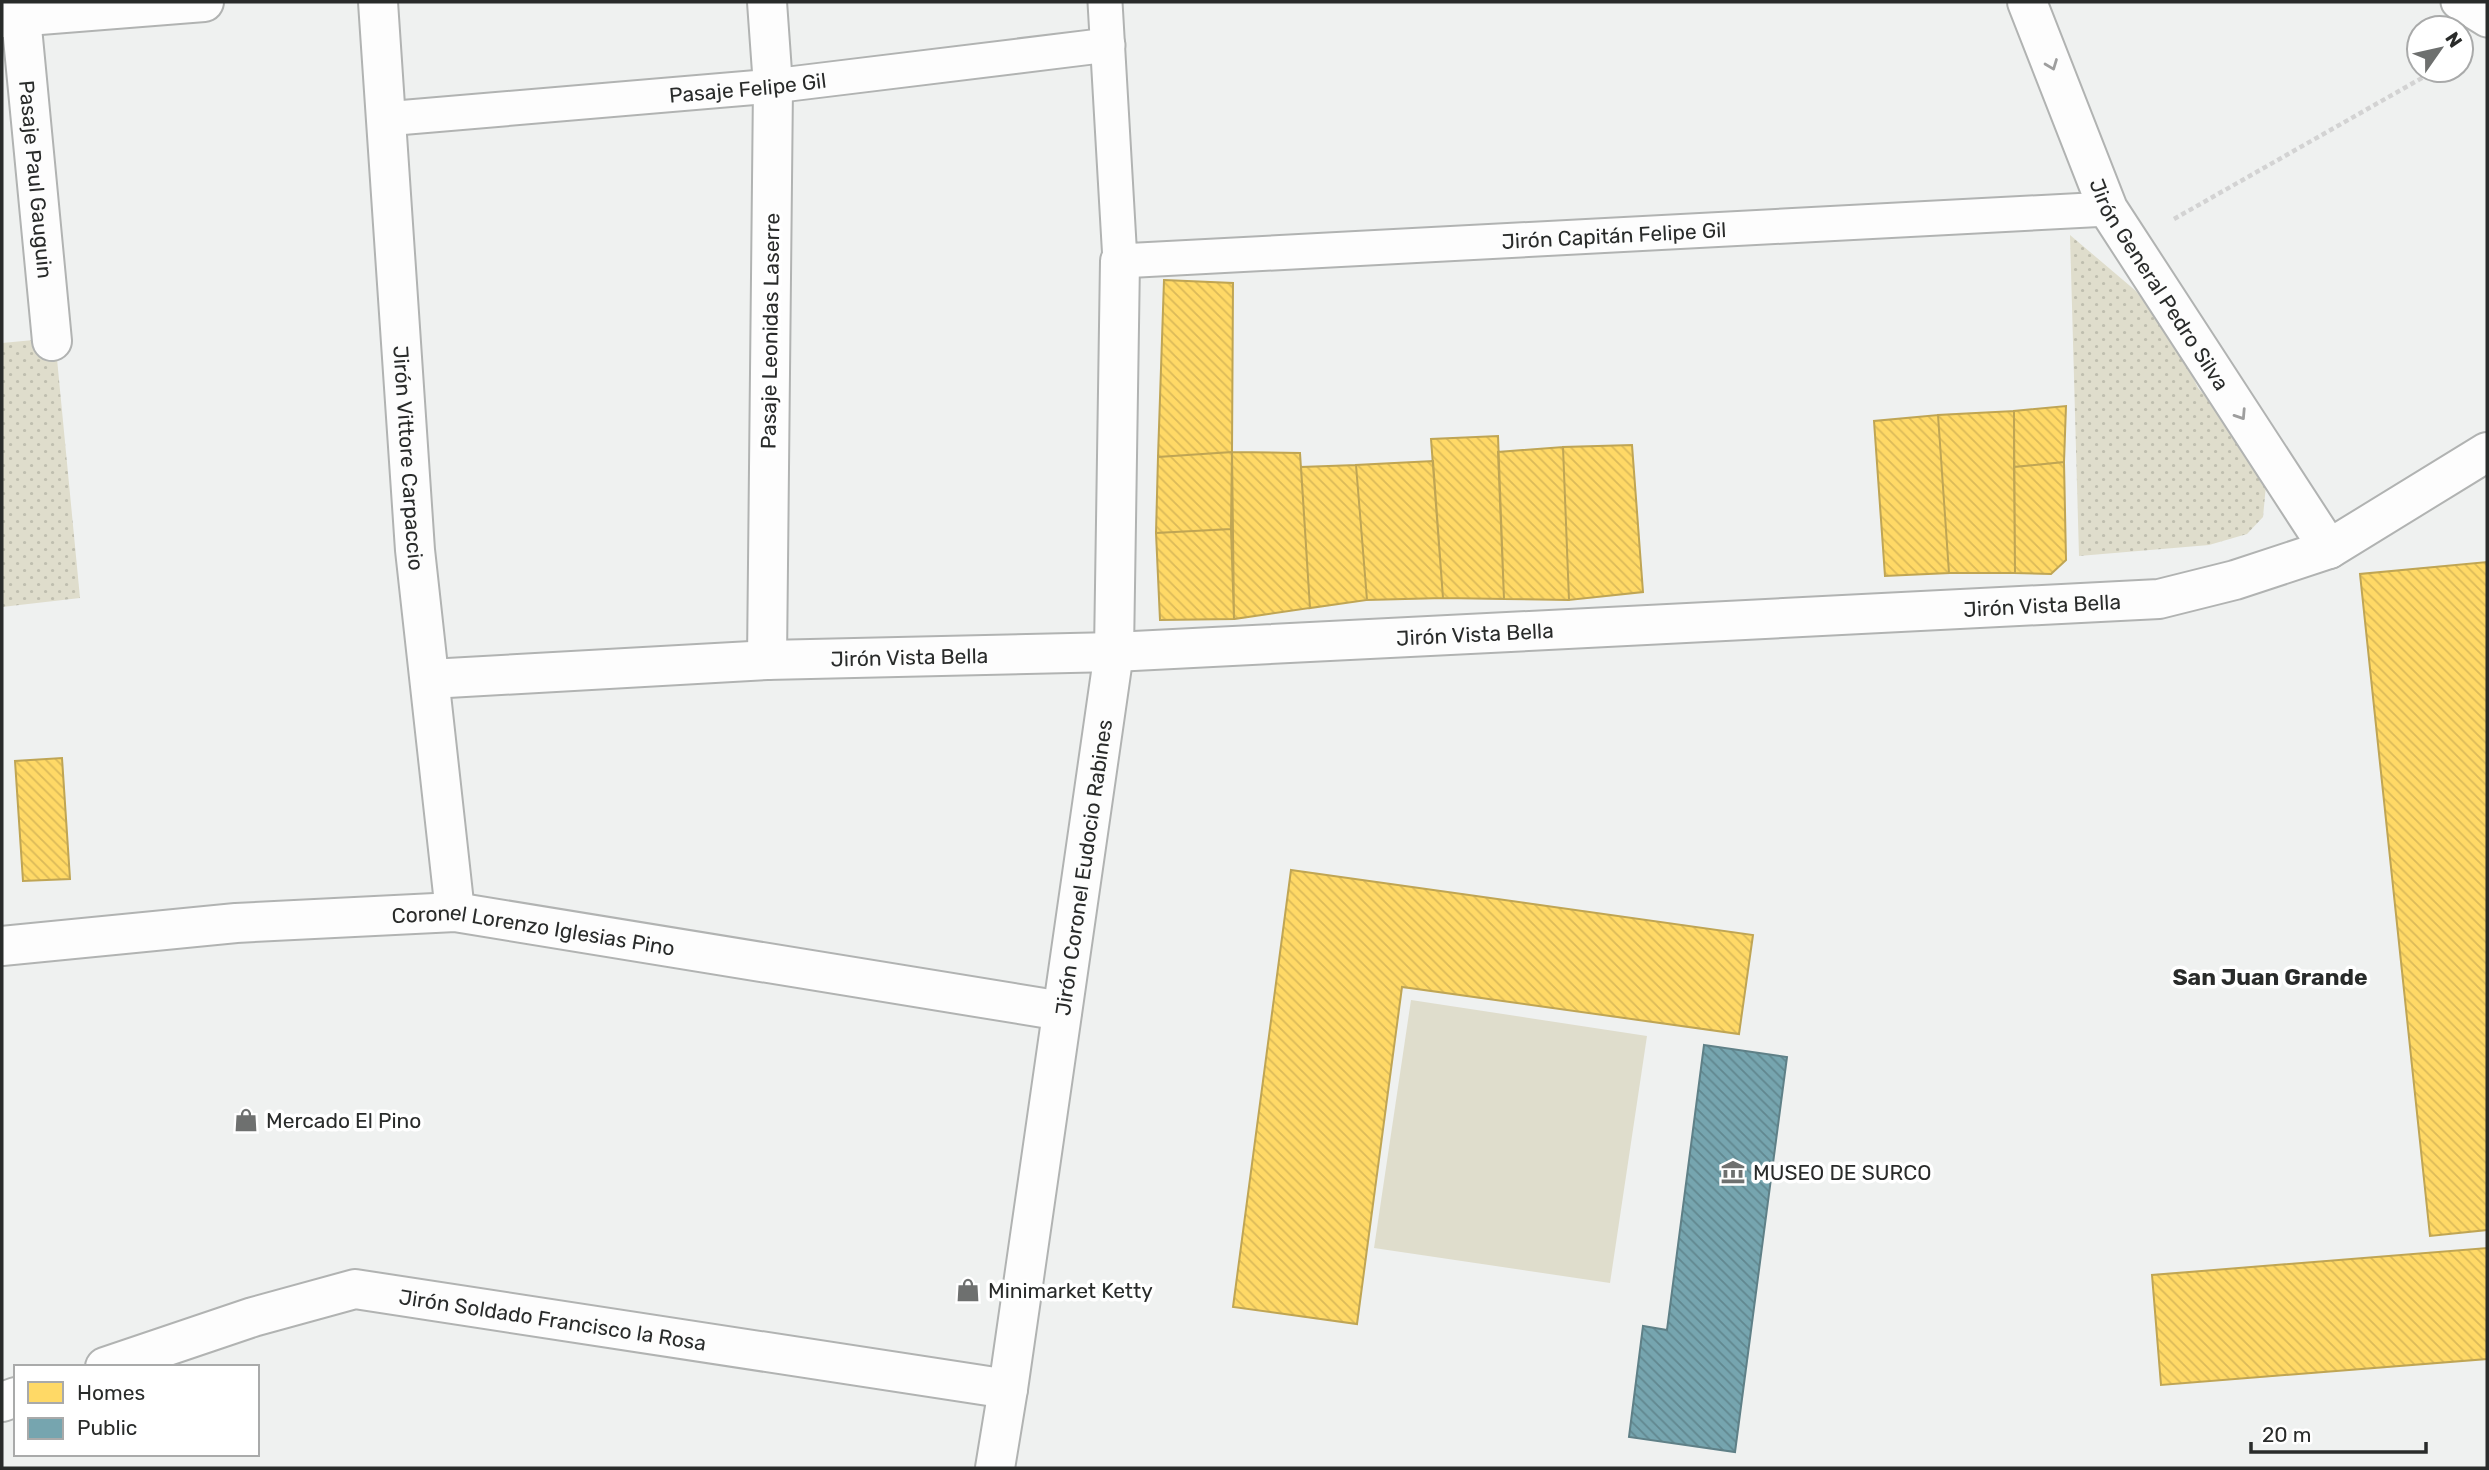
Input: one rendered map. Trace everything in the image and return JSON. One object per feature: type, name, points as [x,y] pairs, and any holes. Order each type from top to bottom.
[{"type":"street","points":[[11,18],[204,2]]},
{"type":"street","name":"Jirón Vittore Carpaccio","points":[[378,2],[415,551],[455,912]]},
{"type":"street","name":"Pasaje Leonidas Laserre","points":[[767,2],[773,86],[767,660]]},
{"type":"street","name":"Jirón General Pedro Silva","points":[[2027,2],[2108,209],[2329,549]]},
{"type":"street","name":"Pasaje Paul Gauguin","points":[[11,18],[52,341]]},
{"type":"street","name":"Jirón Coronel Eudocio Rabines","points":[[995,1468],[1009,1389],[1114,652],[1120,261]]},
{"type":"street","name":"Jirón Vista Bella","points":[[430,679],[767,660],[1114,652],[2159,598],[2235,580],[2329,549],[2487,452]]},
{"type":"street","name":"Coronel Lorenzo Iglesias Pino","points":[[2,946],[236,923],[455,912],[1062,1011]]},
{"type":"street","name":"Jirón Soldado Francisco la Rosa","points":[[111,1365],[253,1317],[355,1289],[1009,1389]]},
{"type":"lane","points":[[1105,2],[1120,261]]},
{"type":"lane","points":[[2458,2],[2487,20]]},
{"type":"lane","name":"Pasaje Felipe Gil","points":[[385,119],[773,86],[1108,45]]},
{"type":"lane","name":"Jirón Capitán Felipe Gil","points":[[1120,261],[2108,209]]},
{"type":"path","points":[[2131,244],[2411,84]]},
{"type":"shaded area","points":[[2070,235],[2136,291],[2180,350],[2198,388],[2239,432],[2266,485],[2263,517],[2247,534],[2209,545],[2079,556]]},
{"type":"shaded area","points":[[55,338],[80,598],[2,607],[2,343]]},
{"type":"shaded area","points":[[1411,1000],[1647,1036],[1610,1283],[1374,1248]]},
{"type":"building: Homes","points":[[1164,280],[1233,283],[1232,452],[1158,457]]},
{"type":"building: Homes","points":[[2066,406],[2064,462],[2014,467],[2014,411]]},
{"type":"building: Homes","points":[[2014,411],[2015,573],[1949,573],[1938,415]]},
{"type":"building: Homes","points":[[1938,415],[1949,573],[1885,576],[1874,421]]},
{"type":"building: Homes","points":[[1498,436],[1504,599],[1443,598],[1431,439]]},
{"type":"building: Homes","points":[[1632,445],[1643,592],[1569,600],[1563,447]]},
{"type":"building: Homes","points":[[1563,447],[1569,600],[1504,599],[1498,452]]},
{"type":"building: Homes","points":[[1232,452],[1300,453],[1310,608],[1234,619]]},
{"type":"building: Homes","points":[[1232,452],[1231,529],[1156,533],[1158,457]]},
{"type":"building: Homes","points":[[1433,461],[1443,598],[1367,600],[1356,465]]},
{"type":"building: Homes","points":[[2064,462],[2066,560],[2051,574],[2015,573],[2014,467]]},
{"type":"building: Homes","points":[[1356,465],[1367,600],[1310,608],[1301,467]]},
{"type":"building: Homes","points":[[1231,529],[1234,619],[1160,620],[1156,533]]},
{"type":"building: Homes","points":[[2487,562],[2487,1230],[2430,1236],[2360,574]]},
{"type":"building: Homes","points":[[62,758],[70,879],[23,881],[15,761]]},
{"type":"building: Homes","points":[[1291,870],[1753,935],[1739,1034],[1402,987],[1357,1324],[1233,1307]]},
{"type":"building: Homes","points":[[2487,1248],[2487,1359],[2161,1385],[2152,1275]]},
{"type":"building: Public","points":[[1704,1045],[1787,1057],[1735,1452],[1629,1437],[1643,1326],[1667,1330]]},
{"type":"place","name":"Mercado El Pino","points":[[246,1120]]},
{"type":"place","name":"MUSEO DE SURCO","points":[[1733,1172]]},
{"type":"place","name":"Minimarket Ketty","points":[[968,1290]]},
{"type":"district","name":"San Juan Grande","points":[[2270,977]]}]
